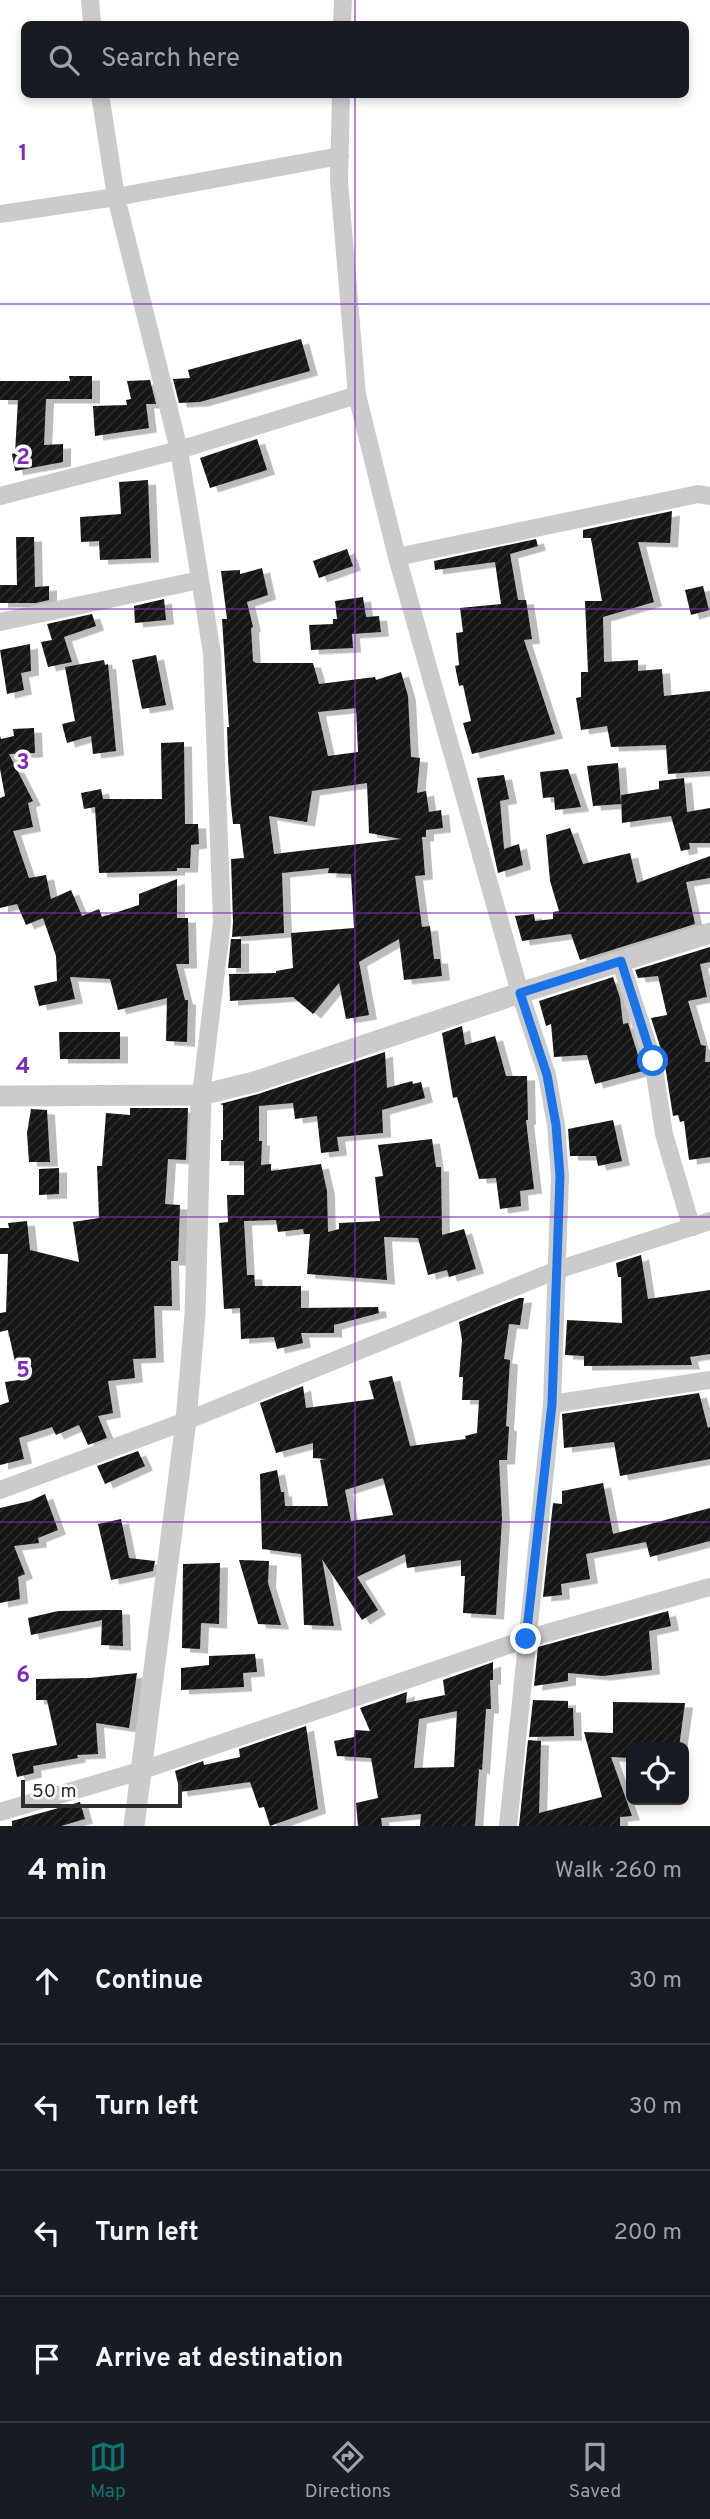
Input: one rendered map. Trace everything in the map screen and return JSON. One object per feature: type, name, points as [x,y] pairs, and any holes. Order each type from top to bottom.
[{"type":"street","points":[[90,0],[92,21]]},
{"type":"street","points":[[342,21],[343,0]]},
{"type":"street","points":[[101,98],[116,197],[179,450],[212,653],[222,922],[201,1095],[195,1315],[186,1421],[134,1826]]},
{"type":"street","points":[[341,98],[339,182],[357,395],[397,557],[520,993],[547,1075],[556,1125],[560,1176],[552,1404],[508,1826]]},
{"type":"street","points":[[0,214],[116,197],[340,156]]},
{"type":"street","points":[[0,496],[179,450],[357,395]]},
{"type":"street","points":[[397,557],[698,494],[710,496]]},
{"type":"street","points":[[0,622],[200,580]]},
{"type":"street","points":[[0,1096],[201,1095],[254,1082],[710,933]]},
{"type":"street","points":[[621,961],[653,1061],[664,1134],[690,1222],[702,1224]]},
{"type":"street","points":[[0,1490],[186,1421],[557,1270],[702,1224]]},
{"type":"street","points":[[552,1404],[710,1380]]},
{"type":"street","points":[[0,1812],[140,1771],[526,1639],[710,1587]]},
{"type":"building","points":[[301,339],[310,371],[200,402],[179,403],[173,379],[190,378],[188,370]]},
{"type":"building","points":[[69,376],[92,376],[92,399],[46,399],[44,445],[63,444],[63,462],[15,471],[12,454],[15,453],[18,400],[0,400],[0,381],[70,381]]},
{"type":"building","points":[[150,380],[156,404],[146,404],[149,428],[95,436],[93,406],[127,405],[126,400],[131,399],[127,381]]},
{"type":"building","points":[[257,439],[267,470],[210,488],[200,458]]},
{"type":"building","points":[[148,480],[151,558],[100,560],[99,541],[81,542],[80,517],[121,514],[119,482]]},
{"type":"building","points":[[672,511],[670,543],[638,542],[654,602],[603,617],[604,662],[638,660],[638,671],[662,669],[664,696],[710,691],[710,771],[668,774],[666,745],[611,747],[607,726],[581,730],[576,698],[581,697],[581,672],[588,672],[585,601],[602,601],[591,538],[583,538],[583,530]]},
{"type":"building","points":[[16,537],[34,537],[35,587],[49,586],[49,600],[36,603],[0,603],[0,585],[17,585]]},
{"type":"building","points":[[536,539],[538,546],[510,554],[518,600],[526,600],[532,639],[524,640],[555,734],[472,754],[463,723],[471,721],[463,685],[459,686],[455,666],[459,665],[456,633],[463,632],[460,608],[501,604],[495,562],[435,570],[434,561]]},
{"type":"building","points":[[347,549],[353,566],[319,578],[313,561]]},
{"type":"building","points":[[262,568],[268,595],[247,602],[253,627],[253,661],[256,663],[313,663],[319,684],[375,677],[376,680],[401,672],[408,696],[411,757],[420,758],[417,793],[426,791],[429,812],[441,810],[443,828],[426,830],[426,837],[422,837],[425,875],[415,876],[422,927],[430,926],[434,959],[440,959],[442,976],[404,980],[399,939],[359,962],[369,1015],[346,1019],[339,983],[313,1014],[293,997],[230,1001],[229,974],[276,973],[293,968],[291,933],[354,928],[351,874],[328,873],[329,868],[282,873],[284,933],[232,937],[231,859],[244,858],[240,824],[233,824],[231,805],[222,619],[227,619],[221,571],[240,570],[240,574]],"holes":[[[356,708],[358,752],[328,756],[318,712]],[[367,783],[369,833],[401,839],[274,854],[269,816],[307,822],[312,791]]]},
{"type":"building","points":[[703,586],[709,610],[691,615],[685,590]]},
{"type":"building","points":[[363,597],[366,617],[379,616],[381,632],[352,634],[353,648],[311,650],[309,625],[333,624],[333,619],[337,619],[335,601]]},
{"type":"building","points":[[164,599],[166,620],[135,623],[134,606]]},
{"type":"building","points":[[92,614],[96,626],[61,638],[64,637],[72,662],[48,667],[41,642],[52,640],[47,624]]},
{"type":"building","points":[[30,644],[31,671],[21,673],[24,690],[7,694],[0,650]]},
{"type":"building","points":[[156,655],[166,705],[142,709],[132,660]]},
{"type":"building","points":[[104,660],[105,665],[108,664],[116,751],[93,754],[91,736],[67,743],[62,724],[75,721],[65,667]]},
{"type":"building","points":[[34,728],[35,753],[9,754],[33,801],[28,803],[33,827],[13,831],[29,878],[46,875],[51,899],[71,890],[82,916],[99,909],[102,917],[139,905],[139,894],[177,879],[177,918],[188,918],[189,964],[176,964],[185,1000],[188,1000],[187,1042],[166,1041],[167,998],[118,1010],[110,979],[70,977],[75,999],[39,1006],[34,986],[57,981],[56,956],[43,918],[26,925],[17,904],[0,908],[0,798],[5,796],[0,769],[0,736],[1,739],[14,736],[13,729]]},
{"type":"building","points":[[184,742],[185,824],[198,824],[199,844],[191,845],[190,868],[177,868],[177,871],[99,873],[95,807],[84,809],[81,793],[101,789],[103,799],[162,799],[161,743]]},
{"type":"building","points":[[618,763],[621,804],[593,806],[587,766]]},
{"type":"building","points":[[568,769],[581,807],[555,810],[554,797],[543,798],[540,772]]},
{"type":"building","points":[[504,775],[509,799],[500,801],[504,849],[519,844],[523,865],[498,873],[477,778]]},
{"type":"building","points":[[684,778],[687,812],[710,808],[710,843],[689,843],[690,849],[681,851],[671,816],[622,823],[621,795],[659,789],[659,781]]},
{"type":"building","points":[[570,828],[583,864],[630,853],[637,883],[710,856],[710,878],[686,882],[695,924],[580,960],[571,934],[522,941],[515,916],[534,914],[535,921],[553,919],[553,912],[559,911],[550,881],[546,835]]},
{"type":"building","points":[[231,939],[241,939],[241,968],[228,968]]},
{"type":"building","points":[[710,947],[710,962],[700,964],[707,997],[688,1001],[701,1045],[706,1046],[705,1062],[710,1062],[710,1157],[689,1160],[684,1121],[680,1122],[678,1115],[673,1116],[664,1059],[651,1018],[667,1015],[658,976],[638,978],[635,970]]},
{"type":"building","points":[[613,977],[620,998],[623,1024],[628,1023],[643,1071],[595,1084],[587,1055],[554,1057],[551,1024],[546,1026],[539,1001]]},
{"type":"building","points":[[462,1026],[465,1045],[495,1036],[506,1076],[527,1076],[526,1120],[534,1189],[520,1191],[521,1206],[500,1209],[496,1178],[479,1179],[457,1097],[453,1098],[442,1033]]},
{"type":"building","points":[[59,1032],[120,1032],[120,1059],[60,1059]]},
{"type":"building","points":[[385,1052],[387,1088],[412,1081],[413,1084],[421,1082],[425,1098],[382,1110],[383,1133],[337,1137],[339,1151],[321,1153],[317,1116],[295,1119],[293,1103],[259,1106],[261,1165],[271,1164],[271,1171],[321,1164],[327,1191],[328,1232],[339,1229],[339,1223],[380,1221],[375,1177],[383,1176],[378,1145],[432,1139],[436,1167],[441,1167],[442,1235],[464,1229],[476,1269],[449,1277],[447,1270],[428,1275],[418,1238],[384,1237],[387,1280],[307,1274],[310,1234],[304,1234],[303,1229],[278,1232],[276,1220],[244,1221],[247,1275],[254,1275],[255,1286],[301,1286],[301,1308],[378,1307],[379,1313],[334,1325],[334,1333],[301,1333],[303,1343],[277,1349],[274,1337],[241,1339],[240,1308],[224,1309],[219,1223],[228,1222],[227,1195],[244,1195],[244,1161],[221,1161],[223,1105],[220,1104]]},
{"type":"building","points":[[130,1108],[188,1108],[186,1160],[168,1159],[165,1204],[180,1205],[178,1261],[171,1261],[172,1306],[154,1306],[156,1358],[133,1359],[135,1378],[108,1381],[113,1413],[98,1416],[107,1438],[88,1445],[79,1425],[56,1435],[52,1427],[19,1438],[24,1459],[0,1465],[0,1405],[9,1402],[5,1382],[19,1380],[8,1330],[0,1332],[0,1313],[6,1312],[8,1254],[0,1254],[0,1228],[9,1228],[8,1223],[27,1221],[30,1250],[79,1262],[73,1222],[99,1218],[97,1166],[102,1166],[106,1113],[130,1115]]},
{"type":"building","points":[[31,1109],[47,1110],[50,1162],[29,1162],[27,1133]]},
{"type":"building","points":[[613,1120],[622,1161],[598,1166],[596,1156],[570,1156],[568,1129]]},
{"type":"building","points":[[59,1168],[59,1194],[39,1195],[39,1169]]},
{"type":"building","points":[[641,1255],[648,1299],[710,1290],[710,1354],[690,1357],[692,1365],[584,1366],[584,1356],[565,1355],[567,1320],[622,1323],[621,1277],[618,1277],[616,1263]]},
{"type":"building","points":[[524,1298],[520,1325],[509,1324],[504,1359],[510,1360],[506,1426],[509,1427],[507,1460],[499,1460],[502,1519],[496,1615],[463,1613],[465,1576],[461,1576],[461,1560],[407,1568],[405,1554],[357,1577],[378,1610],[362,1620],[322,1559],[334,1626],[304,1625],[301,1554],[262,1549],[260,1474],[277,1470],[285,1506],[328,1506],[320,1460],[326,1459],[313,1458],[313,1443],[276,1453],[260,1403],[303,1386],[306,1408],[374,1399],[369,1381],[392,1376],[410,1446],[466,1439],[465,1436],[477,1433],[479,1400],[462,1400],[463,1377],[459,1377],[462,1340],[459,1322]],"holes":[[[383,1478],[393,1515],[351,1521],[345,1490]]]},
{"type":"building","points":[[699,1393],[708,1428],[710,1427],[710,1459],[620,1476],[614,1442],[564,1448],[562,1414]]},
{"type":"building","points":[[138,1451],[145,1466],[105,1484],[97,1466]]},
{"type":"building","points":[[603,1483],[613,1534],[710,1508],[710,1541],[650,1557],[646,1542],[586,1554],[590,1579],[561,1584],[562,1595],[543,1597],[553,1503],[562,1504],[562,1491]]},
{"type":"building","points":[[45,1494],[58,1530],[38,1538],[39,1543],[14,1546],[25,1574],[18,1577],[20,1599],[0,1603],[0,1508],[30,1501]]},
{"type":"building","points":[[121,1519],[129,1558],[155,1561],[153,1571],[111,1580],[98,1524]]},
{"type":"building","points":[[239,1560],[269,1561],[268,1583],[281,1625],[258,1624]]},
{"type":"building","points":[[220,1563],[219,1624],[201,1623],[200,1649],[182,1648],[183,1564]]},
{"type":"building","points":[[122,1610],[123,1646],[101,1645],[102,1620],[31,1635],[28,1618],[58,1611]]},
{"type":"building","points":[[668,1611],[671,1626],[649,1631],[652,1670],[603,1676],[568,1673],[568,1681],[534,1686],[538,1647]]},
{"type":"building","points":[[255,1654],[257,1672],[243,1673],[244,1687],[181,1690],[181,1668],[209,1665],[209,1656]]},
{"type":"building","points":[[493,1662],[493,1680],[490,1680],[491,1709],[486,1709],[475,1826],[420,1826],[421,1814],[381,1818],[382,1826],[358,1826],[356,1803],[378,1798],[371,1758],[337,1756],[334,1741],[354,1737],[355,1730],[370,1731],[360,1708],[407,1692],[406,1703],[445,1695],[443,1680]],"holes":[[[457,1711],[454,1767],[414,1768],[419,1719]]]},
{"type":"building","points":[[137,1673],[129,1728],[96,1723],[98,1754],[77,1755],[78,1758],[33,1766],[34,1773],[17,1777],[12,1754],[57,1745],[47,1700],[36,1700],[36,1679],[90,1678]]},
{"type":"building","points":[[533,1700],[568,1701],[568,1708],[573,1708],[574,1736],[529,1737]]},
{"type":"building","points":[[613,1702],[685,1703],[680,1742],[626,1742],[626,1758],[611,1757],[632,1816],[620,1817],[620,1826],[519,1826],[528,1740],[541,1741],[539,1813],[602,1797],[584,1732],[613,1733]]},
{"type":"building","points":[[306,1726],[318,1809],[270,1826],[264,1807],[259,1808],[250,1782],[180,1792],[175,1771],[203,1761],[204,1765],[240,1757],[239,1749]]},
{"type":"building","points":[[80,1802],[85,1819],[61,1826],[12,1826],[12,1821]]},
{"type":"route","points":[[526,1639],[552,1404],[560,1176],[556,1125],[547,1075],[520,993],[621,961],[653,1061]]}]
